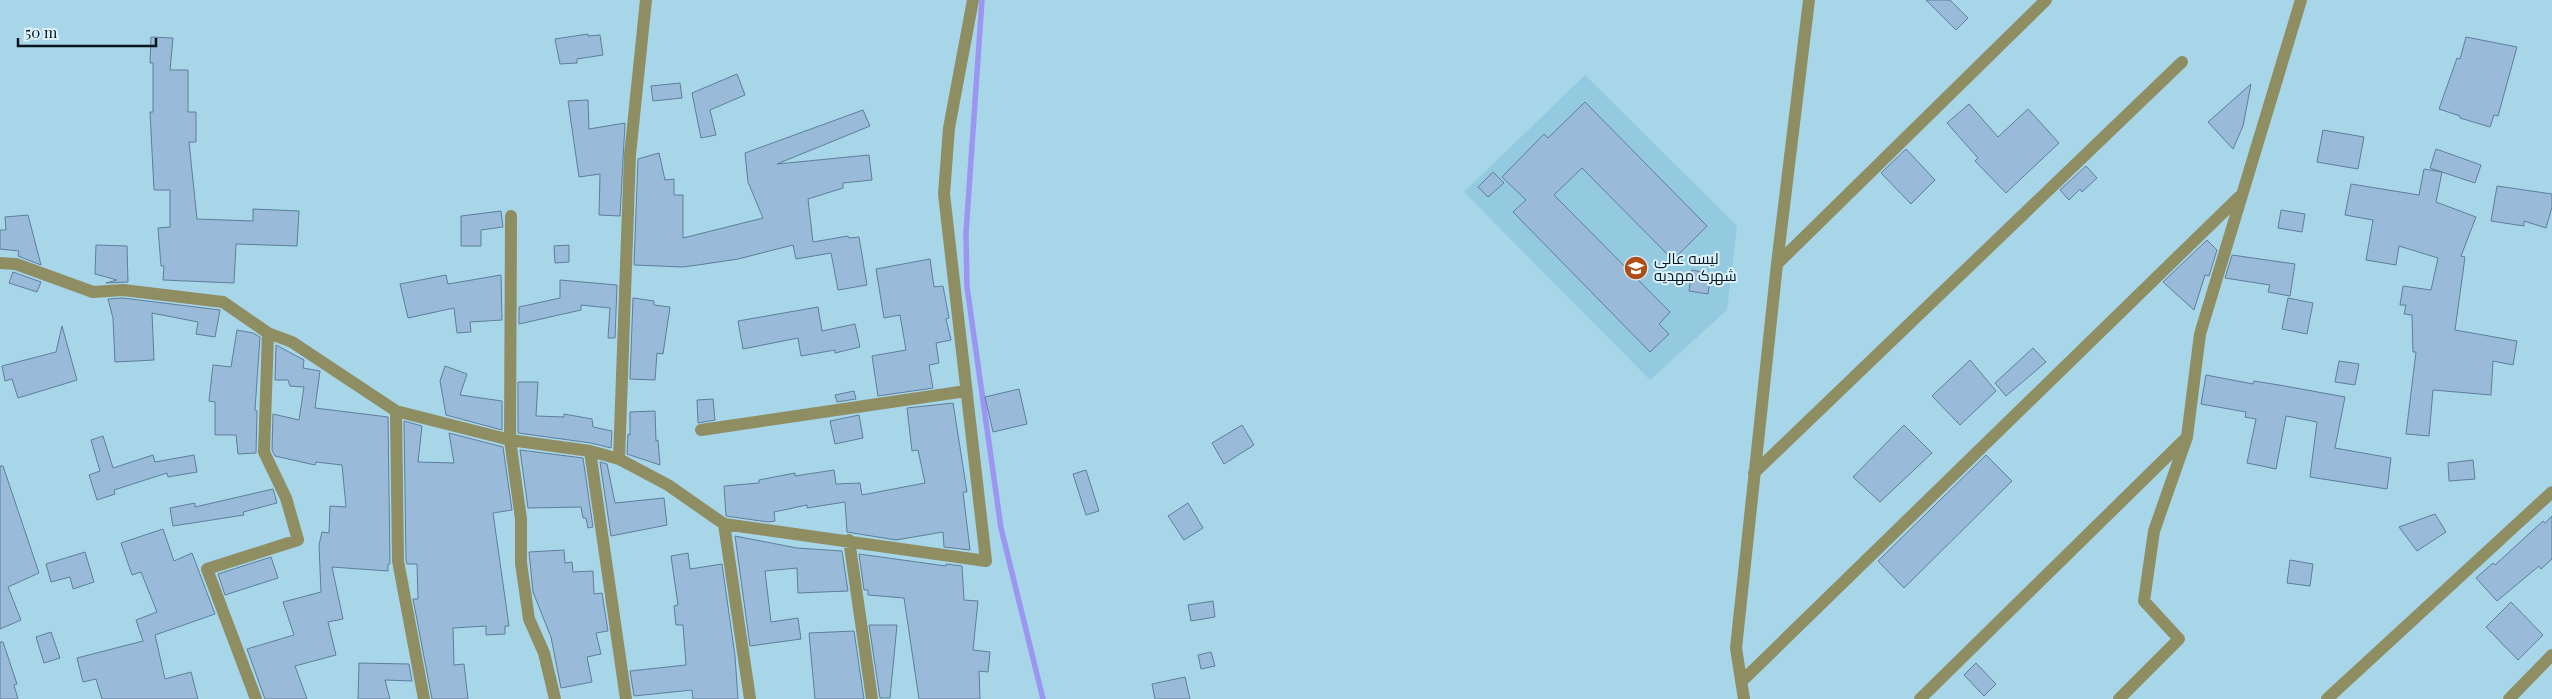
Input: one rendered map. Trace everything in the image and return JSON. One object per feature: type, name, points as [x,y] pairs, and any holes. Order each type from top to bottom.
[{"type":"street","points":[[620,459],[630,155],[646,0]]},
{"type":"street","points":[[0,263],[16,264],[93,292],[123,290],[223,302],[268,333],[292,342],[396,411],[510,440],[590,451],[620,459],[668,485],[724,524],[849,540],[986,561],[944,194],[949,128],[973,0]]},
{"type":"street","points":[[1744,699],[1736,648],[1777,264],[1809,0]]},
{"type":"street","points":[[1777,264],[2046,0]]},
{"type":"street","points":[[2119,699],[2179,639],[2144,601],[2154,531],[2187,437],[2200,334],[2301,0]]},
{"type":"street","points":[[1754,473],[2182,62]]},
{"type":"street","points":[[1741,682],[2241,196]]},
{"type":"street","points":[[511,216],[510,440],[521,520],[521,563],[529,619],[544,653],[555,699]]},
{"type":"street","points":[[256,699],[207,569],[298,540],[286,498],[264,452],[268,333]]},
{"type":"street","points":[[701,430],[966,391]]},
{"type":"street","points":[[396,411],[398,561],[424,699]]},
{"type":"street","points":[[1920,699],[2187,437]]},
{"type":"street","points":[[590,451],[626,699]]},
{"type":"street","points":[[2327,699],[2552,492]]},
{"type":"street","points":[[724,524],[750,699]]},
{"type":"street","points":[[849,540],[872,699]]},
{"type":"street","points":[[2509,699],[2552,656]]},
{"type":"shaded area","name":"لیسه عالی شهرک مهدیه","points":[[1585,75],[1737,226],[1727,310],[1650,380],[1464,192]]},
{"type":"building","points":[[1926,0],[1950,0],[1968,18],[1956,30]]},
{"type":"building","points":[[588,34],[588,36],[600,35],[603,55],[577,59],[577,63],[560,64],[555,39]]},
{"type":"building","points":[[151,37],[173,38],[170,70],[188,70],[188,112],[196,112],[196,142],[189,142],[197,219],[253,221],[253,209],[299,211],[297,246],[236,244],[234,283],[163,280],[164,266],[161,266],[158,228],[170,227],[170,190],[154,190],[150,112],[153,112],[153,63],[150,63]]},
{"type":"building","points":[[2466,37],[2517,47],[2498,116],[2494,115],[2490,127],[2439,109],[2457,58],[2460,59]]},
{"type":"building","points":[[737,74],[745,95],[710,110],[716,135],[701,138],[692,93]]},
{"type":"building","points":[[680,83],[682,98],[653,101],[651,86]]},
{"type":"building","points":[[2251,84],[2243,126],[2233,149],[2208,122]]},
{"type":"building","points":[[588,100],[589,129],[625,123],[620,216],[599,215],[600,174],[579,177],[568,101]]},
{"type":"building","points":[[1585,102],[1707,226],[1673,260],[1582,168],[1554,195],[1670,312],[1659,324],[1669,334],[1650,352],[1513,212],[1526,200],[1502,177],[1544,134],[1548,138]]},
{"type":"building","points":[[1969,104],[1998,137],[2028,109],[2059,143],[2006,193],[1975,161],[1978,158],[1947,123]]},
{"type":"building","points":[[863,110],[870,126],[777,164],[869,155],[872,180],[843,183],[843,188],[808,199],[813,242],[848,236],[849,238],[859,237],[867,285],[838,290],[831,253],[796,259],[793,245],[738,259],[683,267],[634,265],[638,159],[659,153],[665,180],[674,179],[674,195],[683,195],[683,238],[763,218],[748,182],[745,153]]},
{"type":"building","points":[[2323,130],[2364,137],[2358,169],[2317,162]]},
{"type":"building","points":[[1906,149],[1935,180],[1911,204],[1881,173]]},
{"type":"building","points":[[2436,149],[2481,165],[2475,183],[2430,168]]},
{"type":"building","points":[[2086,166],[2097,178],[2082,192],[2080,189],[2069,200],[2060,190]]},
{"type":"building","points":[[2424,169],[2442,172],[2436,202],[2476,217],[2461,256],[2465,257],[2455,330],[2517,341],[2513,365],[2493,361],[2491,395],[2433,390],[2429,436],[2406,434],[2416,352],[2413,352],[2412,315],[2404,314],[2406,305],[2400,305],[2403,286],[2431,290],[2438,258],[2399,246],[2396,265],[2366,260],[2373,220],[2345,215],[2351,184],[2419,195]]},
{"type":"building","points":[[1493,172],[1504,183],[1488,197],[1478,187]]},
{"type":"building","points":[[2497,186],[2552,194],[2552,207],[2546,228],[2524,221],[2524,226],[2491,221]]},
{"type":"building","points":[[2281,210],[2305,214],[2302,232],[2278,228]]},
{"type":"building","points":[[501,211],[503,227],[481,230],[481,246],[461,246],[461,216]]},
{"type":"building","points":[[28,215],[41,265],[18,256],[19,251],[0,249],[0,230],[6,230],[5,217]]},
{"type":"building","points":[[2207,240],[2217,250],[2209,276],[2205,275],[2194,310],[2163,282]]},
{"type":"building","points":[[96,245],[127,246],[128,282],[106,283],[117,280],[95,274]]},
{"type":"building","points":[[569,245],[569,262],[555,263],[554,246]]},
{"type":"building","points":[[2232,255],[2295,264],[2290,296],[2268,292],[2270,285],[2225,278]]},
{"type":"building","points":[[930,259],[934,287],[943,286],[949,318],[946,319],[951,340],[936,343],[939,363],[929,365],[933,388],[878,396],[872,356],[906,350],[900,315],[884,318],[876,269]]},
{"type":"building","points":[[1692,270],[1711,274],[1708,294],[1689,291]]},
{"type":"building","points":[[13,272],[41,282],[37,292],[9,283]]},
{"type":"building","points":[[446,275],[448,284],[501,275],[502,320],[470,322],[471,332],[457,333],[454,308],[408,318],[400,284]]},
{"type":"building","points":[[560,280],[617,285],[615,338],[608,338],[610,308],[581,305],[581,310],[519,324],[519,307],[560,298]]},
{"type":"building","points":[[123,298],[220,310],[215,337],[196,334],[198,322],[152,313],[154,360],[115,362],[113,318],[108,299]]},
{"type":"building","points":[[633,298],[654,301],[654,305],[670,307],[663,354],[657,353],[655,380],[630,379]]},
{"type":"building","points":[[2288,298],[2313,303],[2307,334],[2282,329]]},
{"type":"building","points":[[818,307],[822,331],[855,324],[860,347],[835,353],[835,350],[801,356],[798,338],[743,349],[738,321]]},
{"type":"building","points":[[62,326],[77,380],[18,398],[12,379],[5,381],[2,366],[56,352]]},
{"type":"building","points":[[237,330],[253,333],[260,337],[255,410],[257,411],[256,453],[238,454],[236,435],[215,435],[215,402],[209,401],[213,365],[231,367]]},
{"type":"building","points":[[276,345],[304,360],[303,368],[320,371],[315,408],[388,417],[390,564],[388,564],[388,571],[332,567],[343,619],[328,622],[336,655],[295,666],[307,699],[265,699],[247,649],[294,635],[283,602],[321,592],[319,545],[322,532],[329,533],[330,506],[346,507],[342,465],[316,462],[315,465],[275,456],[272,450],[273,414],[299,420],[304,387],[290,386],[288,380],[275,380]]},
{"type":"building","points":[[2033,348],[2046,362],[2006,396],[1995,383]]},
{"type":"building","points":[[1970,360],[1996,391],[1960,425],[1932,396]]},
{"type":"building","points":[[2339,361],[2359,364],[2355,385],[2335,382]]},
{"type":"building","points":[[445,366],[467,374],[460,395],[502,401],[502,430],[446,415],[440,381]]},
{"type":"building","points":[[2206,375],[2253,384],[2254,381],[2345,397],[2335,448],[2391,458],[2387,489],[2310,477],[2317,422],[2286,416],[2276,469],[2247,463],[2256,419],[2245,417],[2246,412],[2201,404]]},
{"type":"building","points":[[518,382],[538,382],[536,416],[564,417],[564,414],[592,419],[593,427],[612,431],[611,448],[591,443],[518,433]]},
{"type":"building","points":[[1019,389],[1027,424],[993,432],[985,397]]},
{"type":"building","points":[[854,391],[856,399],[837,402],[835,395]]},
{"type":"building","points":[[713,399],[715,420],[698,423],[697,400]]},
{"type":"building","points":[[953,403],[967,492],[963,492],[970,550],[944,547],[943,532],[896,540],[847,532],[845,502],[807,508],[807,505],[774,512],[775,521],[768,522],[726,516],[724,486],[759,483],[759,480],[795,473],[795,476],[834,470],[836,484],[860,483],[862,495],[925,483],[918,450],[912,451],[907,408]]},
{"type":"building","points":[[655,411],[656,441],[658,440],[660,465],[627,454],[628,434],[630,435],[630,412]]},
{"type":"building","points":[[859,415],[863,438],[835,444],[830,421]]},
{"type":"building","points":[[404,421],[422,426],[418,462],[454,463],[449,433],[503,447],[512,510],[493,513],[509,626],[505,626],[505,634],[486,635],[486,626],[453,628],[454,665],[464,664],[468,699],[432,699],[413,599],[418,599],[417,564],[407,564],[406,560]]},
{"type":"building","points":[[1242,425],[1254,445],[1224,464],[1212,443]]},
{"type":"building","points":[[1904,425],[1932,453],[1880,502],[1853,477]]},
{"type":"building","points":[[103,436],[113,468],[153,455],[155,462],[194,455],[197,472],[168,477],[167,473],[114,490],[115,494],[97,500],[89,475],[100,471],[91,440]]},
{"type":"building","points":[[520,450],[583,458],[593,527],[588,528],[586,518],[583,518],[581,507],[528,508]]},
{"type":"building","points":[[1986,455],[2012,481],[1904,588],[1878,561]]},
{"type":"building","points":[[2473,460],[2475,479],[2449,481],[2448,463]]},
{"type":"building","points":[[600,462],[607,464],[615,503],[664,498],[667,525],[611,536]]},
{"type":"building","points":[[0,466],[3,466],[39,573],[8,587],[21,620],[0,629]]},
{"type":"building","points":[[1086,470],[1099,511],[1086,515],[1073,474]]},
{"type":"building","points":[[273,489],[277,503],[243,512],[244,515],[173,526],[170,508],[195,503],[195,507]]},
{"type":"building","points":[[1188,503],[1203,528],[1184,540],[1168,516]]},
{"type":"building","points":[[2435,514],[2446,532],[2417,551],[2399,527]]},
{"type":"building","points":[[2552,516],[2552,559],[2541,569],[2539,566],[2497,601],[2476,578],[2493,563],[2495,565],[2543,521],[2545,523]]},
{"type":"building","points":[[163,529],[174,561],[192,553],[215,614],[155,635],[165,679],[191,672],[198,699],[102,699],[96,679],[83,682],[77,658],[143,641],[136,620],[157,612],[141,572],[132,575],[121,543]]},
{"type":"building","points":[[735,536],[797,548],[842,551],[848,591],[798,593],[797,568],[765,571],[771,622],[798,618],[801,639],[750,646]]},
{"type":"building","points":[[564,550],[565,563],[572,562],[573,572],[593,571],[594,594],[602,593],[608,631],[596,633],[601,654],[587,657],[592,682],[561,688],[551,637],[533,592],[529,552]]},
{"type":"building","points":[[85,552],[94,582],[73,589],[70,577],[51,582],[46,564]]},
{"type":"building","points":[[688,553],[690,569],[722,564],[735,656],[738,699],[693,699],[692,690],[634,696],[630,671],[686,665],[683,625],[676,625],[674,606],[678,605],[671,556]]},
{"type":"building","points":[[859,554],[946,566],[946,564],[962,566],[964,600],[978,601],[973,650],[990,652],[988,672],[979,671],[980,699],[919,699],[904,598],[868,595],[868,590],[864,590]]},
{"type":"building","points":[[271,557],[278,578],[225,595],[218,574]]},
{"type":"building","points":[[2290,560],[2313,564],[2310,586],[2287,583]]},
{"type":"building","points":[[1213,601],[1215,617],[1191,621],[1188,605]]},
{"type":"building","points":[[2511,602],[2543,635],[2518,660],[2486,627]]},
{"type":"building","points":[[869,625],[897,625],[890,698],[880,698]]},
{"type":"building","points":[[854,631],[864,699],[815,699],[809,633]]},
{"type":"building","points":[[51,632],[60,658],[44,663],[36,637]]},
{"type":"building","points":[[0,642],[3,642],[17,684],[14,685],[18,699],[0,699]]},
{"type":"building","points":[[1211,652],[1215,666],[1201,669],[1198,655]]},
{"type":"building","points":[[359,663],[409,664],[412,681],[385,680],[390,699],[358,699]]},
{"type":"building","points":[[1976,663],[1996,684],[1984,696],[1964,675]]},
{"type":"building","points":[[1185,677],[1190,699],[1155,699],[1152,684]]},
{"type":"waterway","points":[[982,0],[966,233],[967,287],[1001,528],[1043,699]]},
{"type":"place","name":"لیسه عالی شهرک مهدیه","points":[[1636,268]]}]
